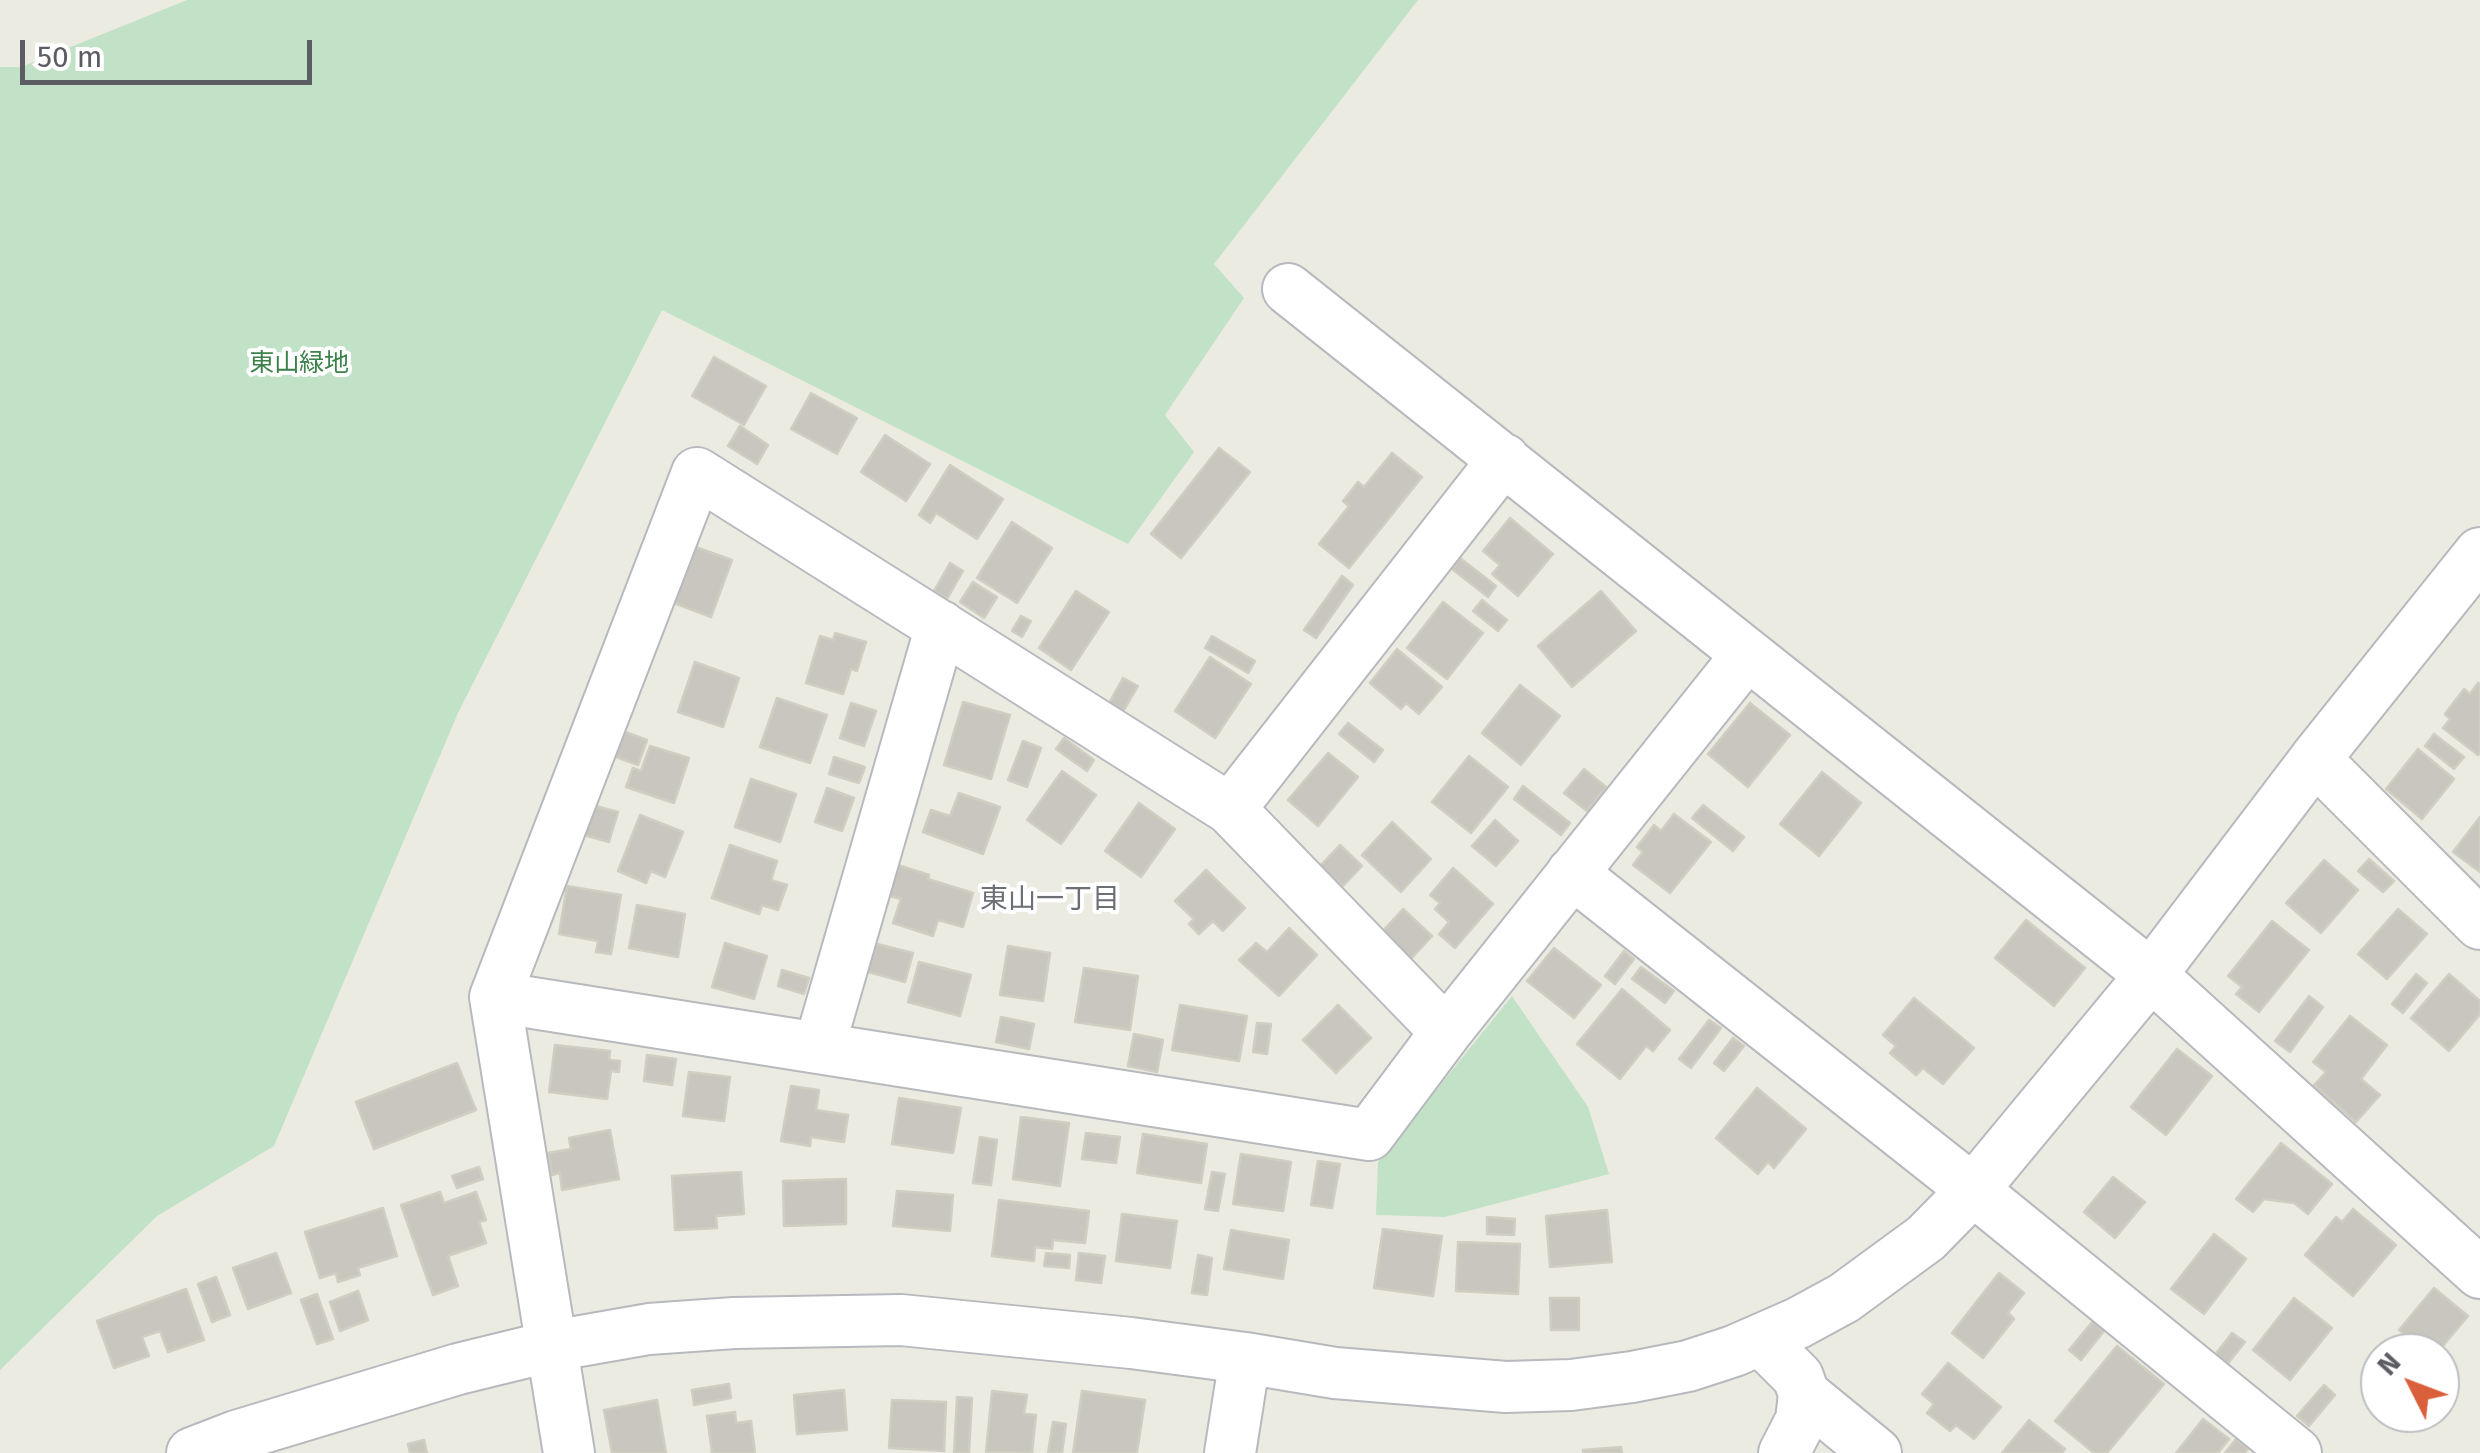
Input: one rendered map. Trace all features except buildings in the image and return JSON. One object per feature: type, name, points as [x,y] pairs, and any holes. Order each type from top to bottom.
[{"type":"street","points":[[1288,289],[2151,975],[2480,1274]]},
{"type":"street","points":[[1230,809],[1504,459]]},
{"type":"street","points":[[569,1453],[495,997],[697,473],[1230,809],[1446,1032]]},
{"type":"street","points":[[192,1453],[458,1369],[552,1346],[683,1326],[901,1320],[1008,1329],[1335,1373],[1506,1386],[1572,1385],[1632,1377],[1688,1366],[1734,1351],[1844,1298],[1926,1238],[1973,1190],[2151,975],[2480,553]]},
{"type":"street","points":[[819,1048],[941,626]]},
{"type":"street","points":[[495,997],[1369,1135],[1446,1032],[1746,656]]},
{"type":"street","points":[[2315,760],[2480,924]]},
{"type":"street","points":[[1572,872],[2296,1453]]},
{"type":"street","points":[[1761,1340],[1798,1377],[1804,1394],[1801,1420],[1784,1453]]},
{"type":"street","points":[[1230,1453],[1245,1358]]},
{"type":"street","points":[[1804,1394],[1876,1453]]},
{"type":"green space","name":"東山緑地","points":[[187,0],[1418,0],[1214,264],[1244,298],[1165,415],[1194,452],[1128,544],[662,310],[458,713],[274,1146],[157,1216],[0,1370],[0,67],[21,67]]},
{"type":"green space","points":[[1512,996],[1588,1107],[1609,1174],[1445,1217],[1376,1215],[1378,1162]]},
{"type":"district","name":"東山一丁目","points":[[1050,900]]}]
